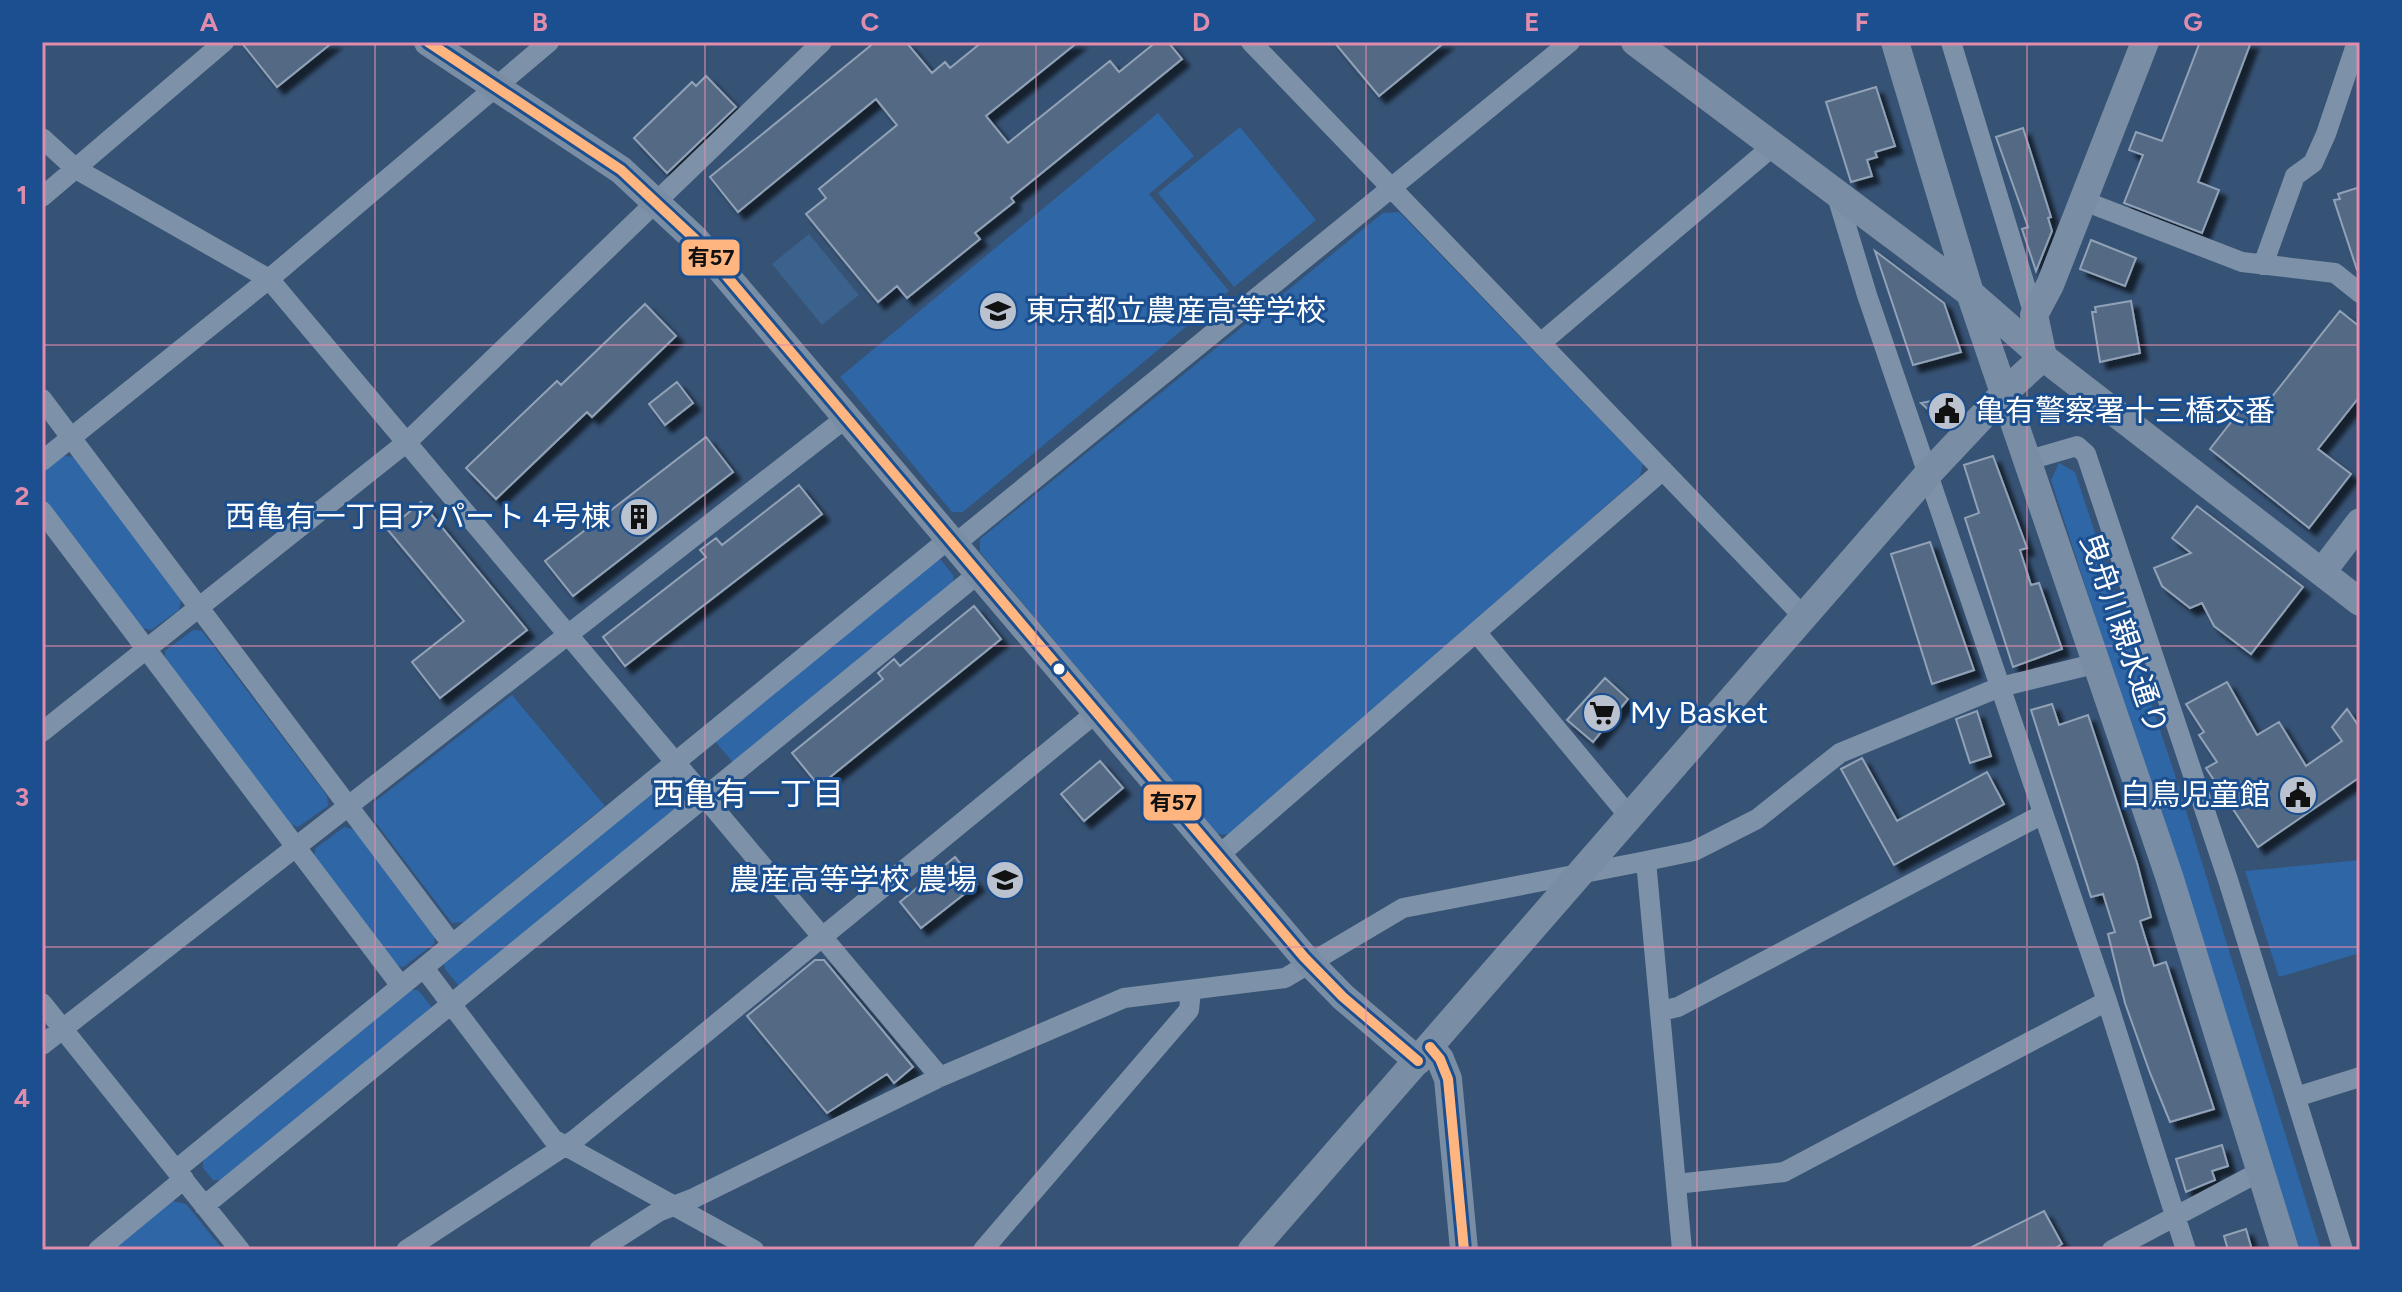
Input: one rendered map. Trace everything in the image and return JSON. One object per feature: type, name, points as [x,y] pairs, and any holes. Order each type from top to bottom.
[{"type":"street","points":[[42,197],[224,42]]},
{"type":"street","points":[[428,42],[598,153],[657,201],[695,239],[1312,965],[1424,1054],[1440,1059],[1448,1079],[1464,1250]]},
{"type":"street","points":[[42,461],[269,279],[549,42]]},
{"type":"street","points":[[42,732],[407,442],[822,42]]},
{"type":"street","points":[[1252,42],[1804,617]]},
{"type":"street","points":[[98,1250],[180,1174],[452,944],[1393,188],[1570,42]]},
{"type":"street","points":[[1635,42],[1970,293],[2043,357],[2360,602]]},
{"type":"street","name":"曳舟川親水通り","points":[[1895,42],[1970,293],[2098,663],[2285,1250]]},
{"type":"street","points":[[1951,42],[2034,315],[2043,357]]},
{"type":"street","points":[[2034,315],[2050,285],[2145,42]]},
{"type":"street","points":[[2263,265],[2295,176],[2313,163],[2326,134],[2357,42]]},
{"type":"street","points":[[42,138],[76,169],[269,279],[940,1077]]},
{"type":"street","points":[[1542,342],[1773,146]]},
{"type":"street","points":[[1837,196],[2107,1001],[2186,1250]]},
{"type":"street","points":[[2084,201],[2225,256],[2263,265],[2335,273],[2360,293]]},
{"type":"street","points":[[1252,1250],[1928,474],[2006,391],[2043,357]]},
{"type":"street","points":[[42,399],[452,944]]},
{"type":"street","points":[[42,1045],[847,417]]},
{"type":"street","points":[[2029,460],[2077,446],[2086,454],[2157,662],[2343,1250]]},
{"type":"street","points":[[1218,856],[1663,470]]},
{"type":"street","points":[[42,511],[401,986]]},
{"type":"street","points":[[2322,572],[2360,522]]},
{"type":"street","points":[[204,1206],[979,573]]},
{"type":"street","points":[[1476,632],[1629,816]]},
{"type":"street","points":[[599,1250],[675,1206],[940,1077],[1124,998],[1285,978],[1312,965],[1403,908],[1694,851],[1757,819],[1840,753],[2000,687],[2098,663]]},
{"type":"street","points":[[406,1250],[564,1146],[1098,711]]},
{"type":"street","points":[[1661,1011],[1678,1007],[2043,814]]},
{"type":"street","points":[[1646,861],[1682,1250]]},
{"type":"street","points":[[424,968],[553,1139],[754,1250]]},
{"type":"street","points":[[983,1250],[1189,1010],[1191,991]]},
{"type":"street","points":[[1676,1184],[1784,1172],[2107,1001]]},
{"type":"street","points":[[42,1003],[240,1250]]},
{"type":"street","points":[[2296,1097],[2360,1077]]},
{"type":"street","points":[[2112,1250],[2261,1171]]},
{"type":"shaded area","points":[[1158,113],[1194,156],[1149,194],[1229,291],[963,512],[952,512],[840,377]]},
{"type":"shaded area","points":[[1240,127],[1316,220],[1234,287],[1158,193]]},
{"type":"shaded area","points":[[1399,212],[1643,464],[1640,476],[1233,835],[1216,834],[980,552],[980,539],[1383,213]]},
{"type":"shaded area","points":[[809,234],[859,295],[822,325],[772,264]]},
{"type":"shaded area","points":[[64,456],[75,457],[181,600],[179,610],[151,630],[137,627],[42,502],[42,472]]},
{"type":"shaded area","points":[[2059,463],[2075,472],[2176,778],[2321,1250],[2300,1250],[2051,480]]},
{"type":"shaded area","points":[[932,560],[941,560],[953,575],[954,583],[735,765],[714,740]]},
{"type":"shaded area","points":[[193,630],[202,631],[327,796],[328,806],[298,827],[287,823],[165,660],[165,651]]},
{"type":"shaded area","points":[[512,695],[605,806],[464,922],[452,923],[373,819],[373,803]]},
{"type":"shaded area","points":[[673,778],[687,795],[687,804],[459,986],[445,969],[443,960],[664,779]]},
{"type":"shaded area","points":[[344,827],[355,830],[435,936],[434,944],[403,967],[393,964],[313,859],[316,848]]},
{"type":"shaded area","points":[[2360,860],[2360,953],[2279,977],[2245,871]]},
{"type":"shaded area","points":[[411,990],[418,990],[431,1006],[430,1011],[222,1180],[213,1180],[203,1168],[203,1158]]},
{"type":"shaded area","points":[[172,1201],[186,1204],[223,1250],[113,1250]]},
{"type":"building","points":[[241,42],[333,42],[277,87]]},
{"type":"building","points":[[875,42],[906,42],[932,73],[945,62],[950,68],[982,42],[1078,42],[986,116],[1008,143],[1110,61],[1119,72],[1156,42],[1168,42],[1182,59],[1011,198],[1014,202],[975,233],[980,239],[907,298],[897,286],[878,302],[806,214],[826,198],[819,189],[897,125],[876,99],[738,212],[710,177]]},
{"type":"building","points":[[1334,42],[1445,42],[1379,96]]},
{"type":"building","points":[[2200,42],[2251,42],[2198,182],[2219,190],[2202,233],[2124,203],[2143,155],[2129,150],[2136,132],[2162,141]]},
{"type":"building","points":[[706,76],[736,107],[667,173],[634,138],[692,82],[696,86]]},
{"type":"building","points":[[1876,87],[1895,146],[1875,152],[1877,157],[1867,160],[1872,176],[1851,182],[1826,102]]},
{"type":"building","points":[[2023,128],[2051,217],[2048,218],[2052,231],[2036,271],[2022,229],[2028,227],[1996,137]]},
{"type":"building","points":[[2360,187],[2360,269],[2357,270],[2334,200],[2340,199],[2338,194]]},
{"type":"building","points":[[2091,240],[2136,258],[2125,286],[2080,269]]},
{"type":"building","points":[[1875,251],[1944,303],[1961,352],[1913,365]]},
{"type":"building","points":[[2131,301],[2140,353],[2100,362],[2092,312],[2096,312],[2095,307]]},
{"type":"building","points":[[645,304],[676,336],[592,417],[587,412],[496,499],[466,468],[557,381],[561,385]]},
{"type":"building","points":[[2340,311],[2360,327],[2360,396],[2318,449],[2351,474],[2309,528],[2210,449],[2250,398],[2263,408]]},
{"type":"building","points":[[677,382],[693,403],[665,425],[649,404]]},
{"type":"building","points":[[1946,398],[1959,409],[1946,425],[1921,403]]},
{"type":"building","name":"西亀有一丁目アパート 4号棟","points":[[706,437],[733,472],[573,596],[545,561]]},
{"type":"building","points":[[1993,456],[2027,548],[2020,550],[2031,585],[2039,583],[2062,649],[2013,667],[1965,518],[1979,513],[1964,465]]},
{"type":"building","points":[[799,485],[822,514],[625,666],[603,637],[706,557],[700,550],[716,538],[722,545]]},
{"type":"building","points":[[421,502],[527,630],[440,698],[412,662],[464,621],[388,530]]},
{"type":"building","points":[[2197,506],[2303,587],[2251,654],[2214,626],[2202,603],[2190,608],[2162,586],[2154,568],[2191,553],[2172,538]]},
{"type":"building","points":[[1930,542],[1974,670],[1932,684],[1891,554]]},
{"type":"building","points":[[974,606],[1001,639],[819,786],[792,753],[883,679],[878,673],[894,659],[900,666]]},
{"type":"building","points":[[1605,678],[1628,699],[1593,742],[1567,720]]},
{"type":"building","points":[[2227,682],[2257,735],[2279,722],[2306,766],[2342,741],[2332,727],[2347,709],[2360,728],[2360,777],[2258,847],[2206,768],[2217,762],[2199,735],[2204,732],[2186,704]]},
{"type":"building","points":[[2052,704],[2059,725],[2088,715],[2137,863],[2151,917],[2140,921],[2154,966],[2166,962],[2214,1109],[2170,1122],[2150,1073],[2125,1003],[2108,934],[2115,932],[2103,894],[2091,897],[2031,710]]},
{"type":"building","points":[[1977,711],[1991,756],[1970,763],[1956,719]]},
{"type":"building","points":[[1862,758],[1897,821],[1987,772],[2004,804],[1894,865],[1841,769]]},
{"type":"building","points":[[1100,761],[1123,788],[1084,821],[1061,794]]},
{"type":"building","points":[[955,857],[977,884],[921,928],[900,902]]},
{"type":"building","points":[[815,960],[824,960],[913,1067],[894,1083],[887,1074],[827,1113],[747,1016]]},
{"type":"building","points":[[2222,1145],[2228,1166],[2212,1171],[2215,1180],[2186,1192],[2176,1159]]},
{"type":"building","points":[[2044,1211],[2062,1244],[2052,1250],[1966,1250]]},
{"type":"building","points":[[2246,1229],[2252,1250],[2228,1250],[2224,1236]]},
{"type":"transit line","name":"有57","points":[[428,42],[621,170],[695,239],[1304,957],[1343,997],[1418,1061]]},
{"type":"transit line","name":"有57","points":[[1430,1047],[1440,1059],[1448,1079],[1464,1250]]},
{"type":"place","name":"東京都立農産高等学校","points":[[998,311]]},
{"type":"place","name":"亀有警察署十三橋交番","points":[[1947,411]]},
{"type":"place","name":"西亀有一丁目アパート 4号棟","points":[[639,517]]},
{"type":"place","name":"My Basket","points":[[1602,713]]},
{"type":"place","name":"白鳥児童館","points":[[2298,795]]},
{"type":"place","name":"農産高等学校 農場","points":[[1005,880]]},
{"type":"district","name":"西亀有一丁目","points":[[748,794]]}]
